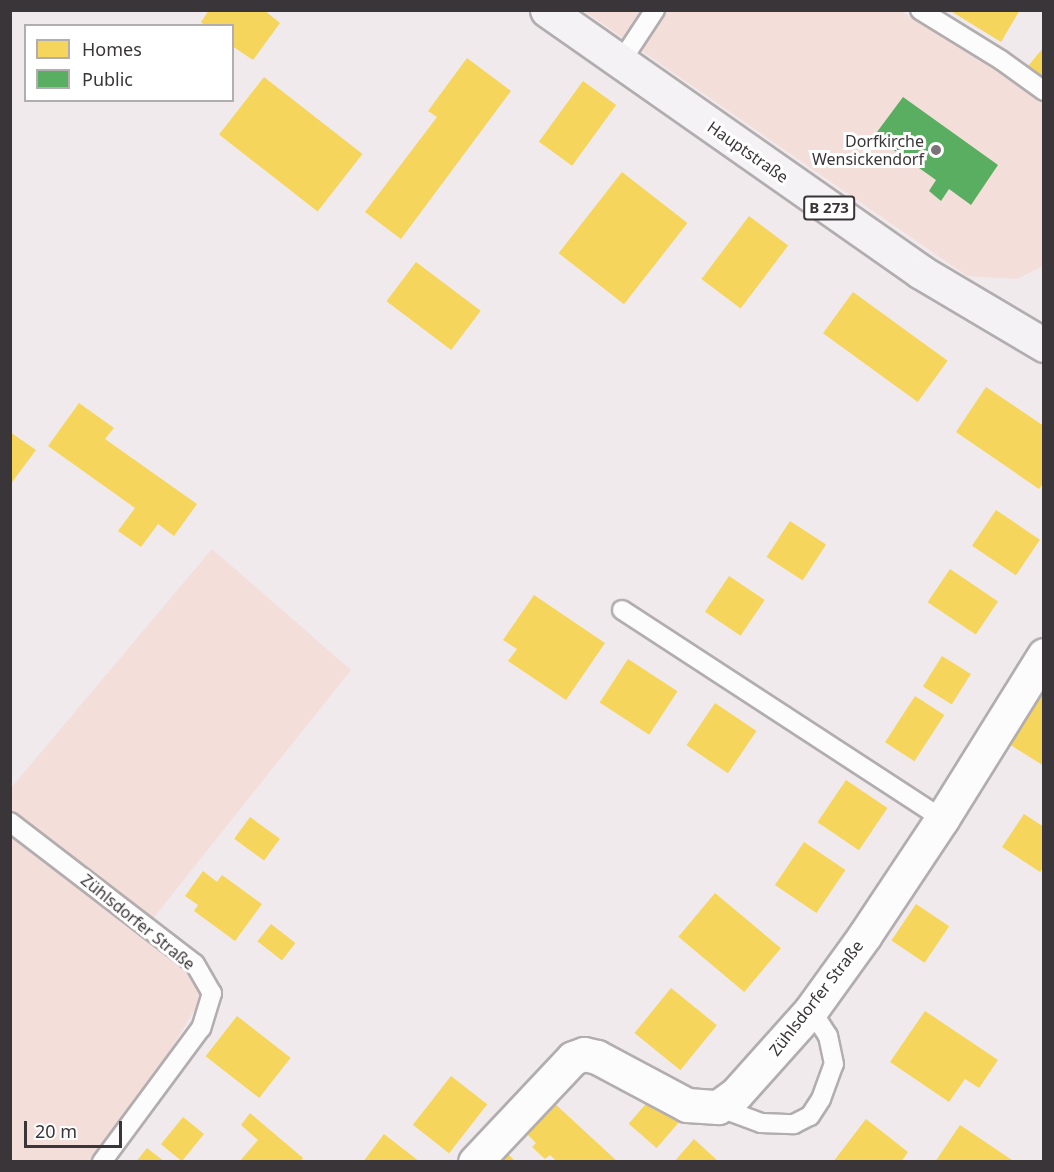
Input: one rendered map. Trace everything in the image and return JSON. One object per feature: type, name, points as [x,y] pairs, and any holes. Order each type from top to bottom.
[{"type":"main road","name":"Hauptstraße","points":[[547,10],[921,272],[1044,345]]},
{"type":"street","name":"Zühlsdorfer Straße","points":[[718,1107],[736,1094],[811,1010],[866,935],[942,819],[1044,655]]},
{"type":"street","points":[[475,1161],[573,1058],[584,1054],[597,1057],[687,1105],[718,1107]]},
{"type":"lane","points":[[620,63],[655,10]]},
{"type":"lane","points":[[920,10],[1001,60],[1044,91]]},
{"type":"lane","points":[[622,610],[942,819]]},
{"type":"lane","name":"Zühlsdorfer Straße","points":[[10,822],[195,964],[212,993],[201,1028],[102,1161]]},
{"type":"lane","points":[[718,1107],[761,1123],[794,1124],[810,1116],[822,1099],[834,1064],[828,1036],[811,1010]]},
{"type":"shaded area","points":[[584,11],[901,11],[1043,100],[1043,266],[1017,279],[967,276]]},
{"type":"shaded area","points":[[212,549],[351,670],[143,931],[207,989],[159,1069],[88,1161],[11,1162],[11,788]]},
{"type":"building: Homes","points":[[209,10],[264,10],[280,23],[253,60],[234,47],[234,24],[203,24],[201,22]]},
{"type":"building: Homes","points":[[949,10],[1020,10],[1001,42]]},
{"type":"building: Homes","points":[[1044,47],[1044,78],[1028,66]]},
{"type":"building: Homes","points":[[467,58],[511,91],[401,239],[365,212],[437,117],[428,111]]},
{"type":"building: Homes","points":[[264,77],[363,154],[318,211],[219,135]]},
{"type":"building: Homes","points":[[583,81],[616,105],[572,166],[539,142]]},
{"type":"building: Homes","points":[[622,172],[687,223],[624,304],[559,253]]},
{"type":"building: Homes","points":[[749,216],[788,245],[741,309],[701,279]]},
{"type":"building: Homes","points":[[416,262],[481,311],[451,350],[387,301]]},
{"type":"building: Homes","points":[[853,292],[948,361],[918,402],[823,333]]},
{"type":"building: Homes","points":[[986,387],[1044,426],[1044,482],[1039,489],[956,432]]},
{"type":"building: Homes","points":[[79,403],[114,428],[105,439],[197,504],[174,536],[158,524],[141,547],[118,531],[135,508],[48,446]]},
{"type":"building: Homes","points":[[10,432],[36,450],[10,485]]},
{"type":"building: Homes","points":[[996,510],[1040,540],[1016,575],[972,546]]},
{"type":"building: Homes","points":[[790,521],[826,544],[803,580],[767,557]]},
{"type":"building: Homes","points":[[950,569],[998,601],[976,635],[928,602]]},
{"type":"building: Homes","points":[[729,576],[765,600],[741,636],[705,612]]},
{"type":"building: Homes","points":[[534,595],[605,643],[566,700],[508,661],[517,649],[503,640]]},
{"type":"building: Homes","points":[[942,656],[971,674],[952,705],[923,687]]},
{"type":"building: Homes","points":[[628,659],[677,691],[649,735],[600,703]]},
{"type":"building: Homes","points":[[1044,692],[1044,766],[1009,744]]},
{"type":"building: Homes","points":[[915,696],[944,715],[914,761],[885,742]]},
{"type":"building: Homes","points":[[715,703],[756,731],[728,773],[686,745]]},
{"type":"building: Homes","points":[[846,780],[887,808],[859,850],[817,822]]},
{"type":"building: Homes","points":[[1024,814],[1044,827],[1044,866],[1040,872],[1002,847]]},
{"type":"building: Homes","points":[[250,817],[280,839],[264,861],[234,839]]},
{"type":"building: Homes","points":[[804,842],[845,870],[816,913],[775,885]]},
{"type":"building: Homes","points":[[203,871],[217,882],[222,875],[262,904],[235,941],[194,911],[198,905],[185,896]]},
{"type":"building: Homes","points":[[715,893],[781,948],[744,992],[678,937]]},
{"type":"building: Homes","points":[[916,904],[949,926],[925,963],[891,940]]},
{"type":"building: Homes","points":[[271,924],[295,943],[282,960],[257,941]]},
{"type":"building: Homes","points":[[671,988],[717,1025],[680,1070],[634,1033]]},
{"type":"building: Homes","points":[[925,1011],[998,1060],[979,1088],[965,1079],[949,1102],[890,1062]]},
{"type":"building: Homes","points":[[237,1016],[291,1058],[259,1098],[206,1056]]},
{"type":"building: Homes","points":[[451,1076],[487,1104],[449,1153],[413,1125]]},
{"type":"building: Homes","points":[[651,1098],[679,1122],[657,1148],[629,1124]]},
{"type":"building: Homes","points":[[553,1102],[618,1162],[557,1162],[550,1155],[545,1159],[532,1147],[536,1143],[525,1132]]},
{"type":"building: Homes","points":[[250,1113],[303,1158],[300,1162],[239,1162],[258,1140],[241,1125]]},
{"type":"building: Homes","points":[[183,1117],[204,1134],[182,1161],[161,1144]]},
{"type":"building: Homes","points":[[866,1119],[908,1152],[901,1162],[833,1162]]},
{"type":"building: Homes","points":[[960,1125],[1015,1162],[935,1162]]},
{"type":"building: Homes","points":[[384,1134],[420,1162],[363,1162]]},
{"type":"building: Homes","points":[[694,1139],[719,1162],[674,1162]]},
{"type":"building: Homes","points":[[147,1148],[165,1162],[136,1162]]},
{"type":"building: Homes","points":[[506,1152],[516,1162],[497,1162]]},
{"type":"building: Public","name":"Dorfkirche Wensickendorf","points":[[903,97],[998,165],[971,205],[949,189],[941,201],[929,191],[936,180],[874,136]]},
{"type":"place","name":"Dorfkirche Wensickendorf","points":[[936,150]]}]
